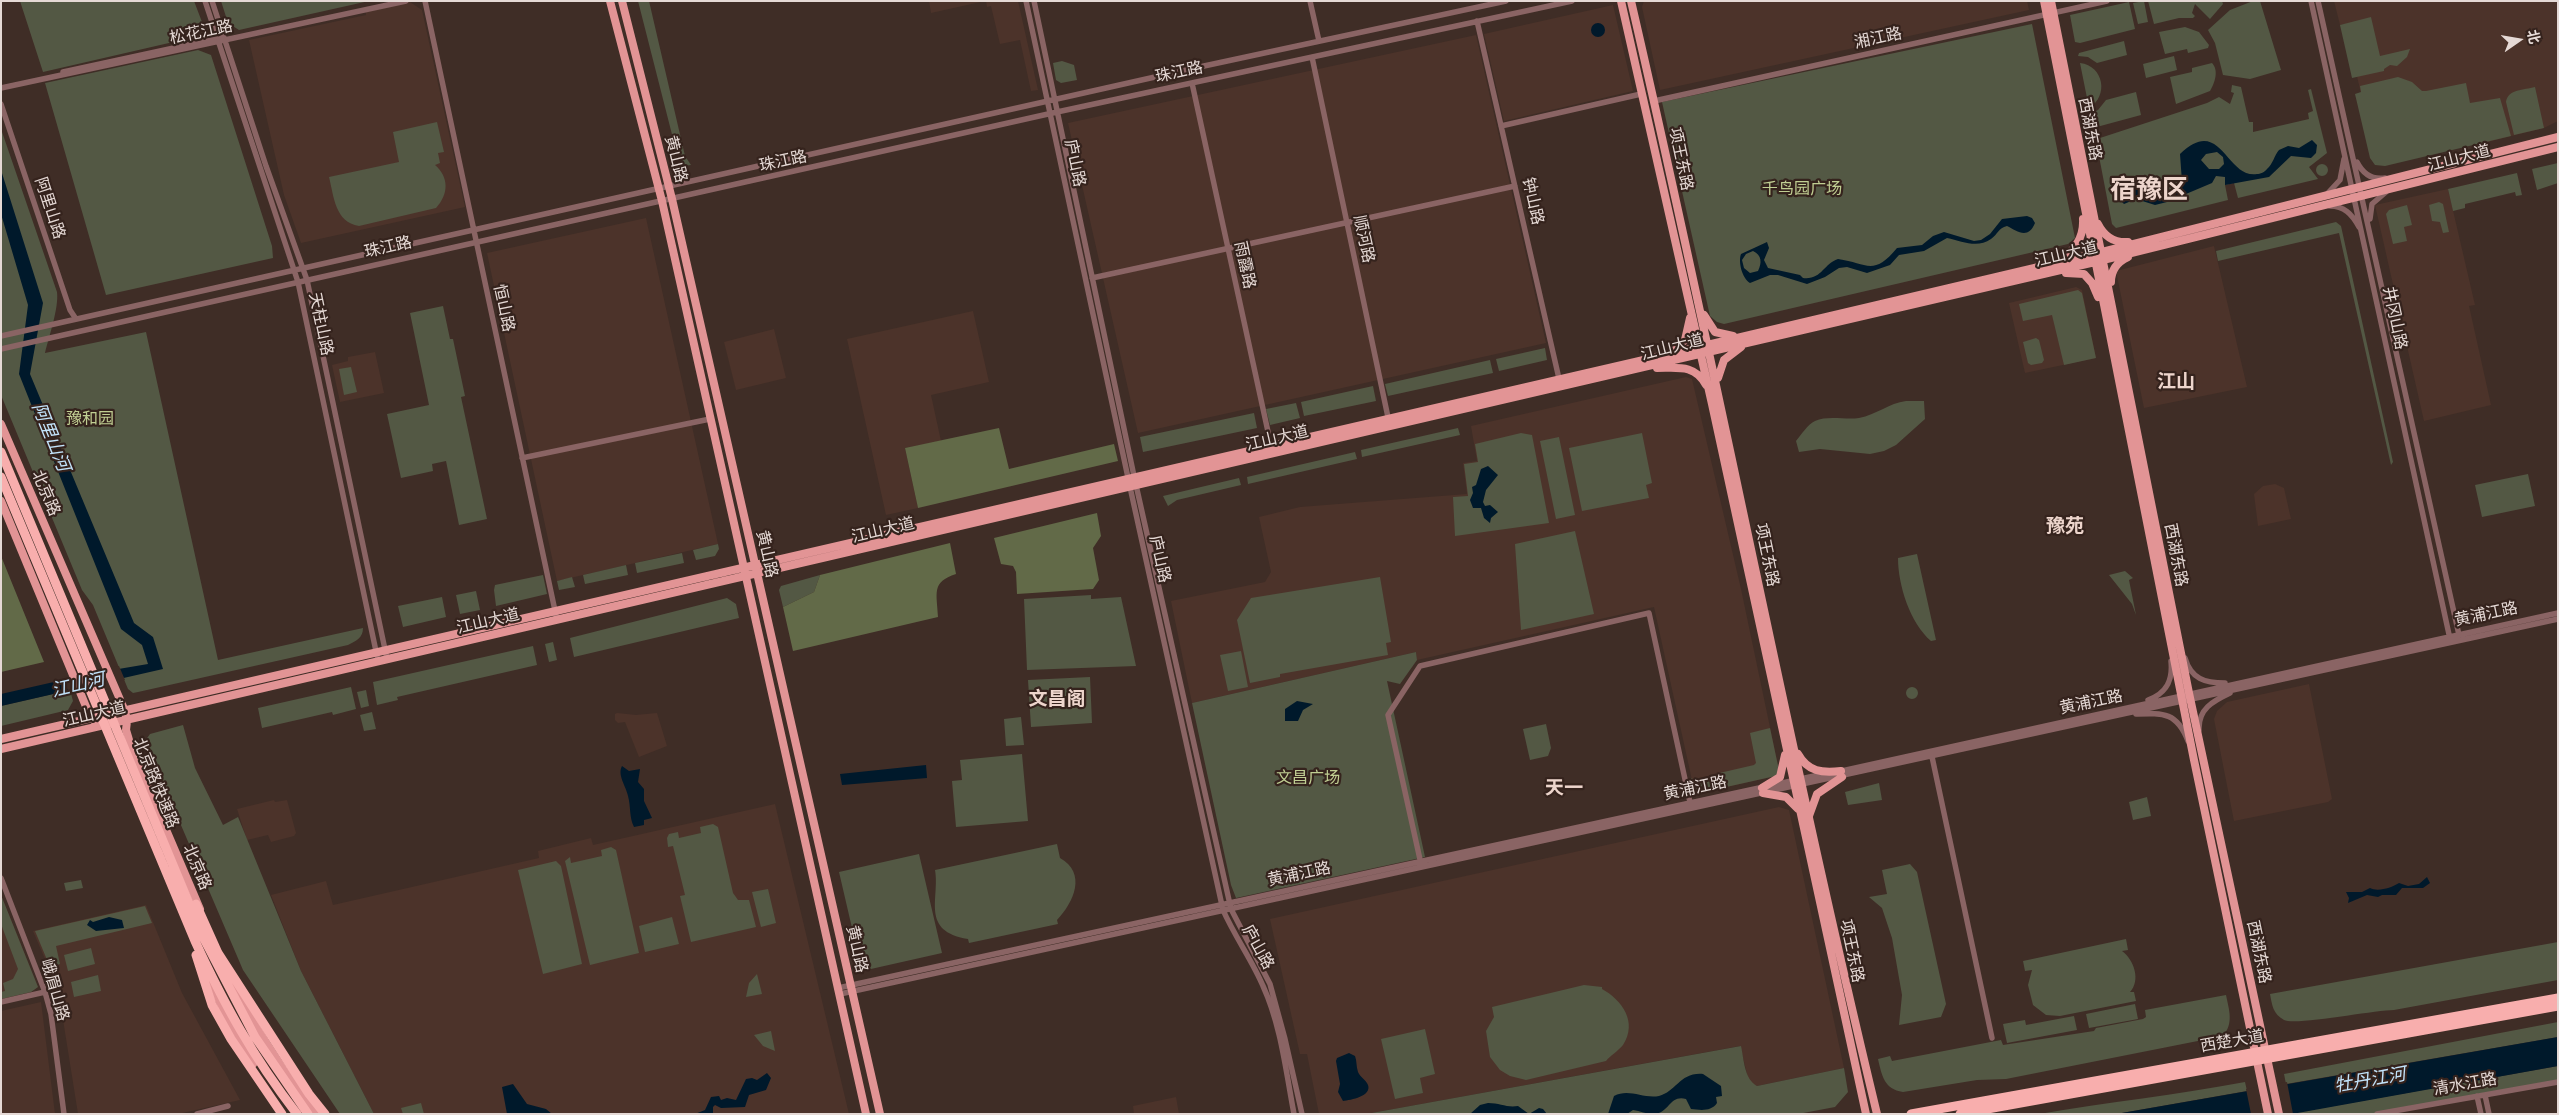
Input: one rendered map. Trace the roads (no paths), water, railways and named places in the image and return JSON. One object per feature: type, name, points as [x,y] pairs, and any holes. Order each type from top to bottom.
[{"type":"highway","name":"北京路快速路","points":[[1,452],[61,592],[203,937],[235,1002],[255,1037],[308,1114]]},
{"type":"highway","name":"北京路快速路","points":[[1,477],[160,859],[225,1006],[267,1076],[298,1114]]},
{"type":"highway","points":[[170,858],[186,882],[218,952],[304,1086],[325,1114]]},
{"type":"highway","points":[[160,859],[170,893],[201,968],[212,1005],[236,1047],[282,1114]]},
{"type":"highway","name":"西楚大道","points":[[2267,1054],[2558,998]]},
{"type":"highway","name":"西楚大道","points":[[1911,1114],[2558,1006]]},
{"type":"highway","name":"西楚大道","points":[[1960,1114],[2254,1056]]},
{"type":"main road","name":"黄山路","points":[[610,1],[662,202],[866,1114]]},
{"type":"main road","name":"黄山路","points":[[622,1],[670,187],[880,1114]]},
{"type":"main road","name":"项王东路","points":[[1621,1],[1641,94],[1694,303],[1709,348],[1716,403]]},
{"type":"main road","name":"项王东路","points":[[1631,1],[1654,101],[1694,303],[1700,350],[1716,403],[1798,782],[1866,1114]]},
{"type":"main road","name":"西湖东路","points":[[2044,1],[2050,14],[2092,208],[2098,257]]},
{"type":"main road","name":"西湖东路","points":[[2051,1],[2050,14],[2081,192],[2098,257],[2279,1114]]},
{"type":"main road","name":"江山大道","points":[[1758,336],[2029,277],[2155,238],[2558,137]]},
{"type":"main road","name":"江山大道","points":[[1,739],[1131,477],[1271,448],[1636,366],[2037,267],[2140,251],[2555,148]]},
{"type":"main road","points":[[2037,267],[2062,258],[2078,243],[2084,225],[2081,192]]},
{"type":"main road","points":[[2092,208],[2103,233],[2114,241],[2125,242],[2155,238]]},
{"type":"main road","points":[[2111,321],[2112,272],[2121,260],[2140,251]]},
{"type":"main road","points":[[2029,277],[2071,272],[2084,274],[2092,283],[2111,321]]},
{"type":"main road","points":[[1694,303],[1715,332],[1730,336],[1758,336]]},
{"type":"main road","points":[[1636,366],[1674,350],[1681,345],[1685,340],[1691,323],[1694,303]]},
{"type":"main road","name":"西湖东路","points":[[2111,321],[2181,699],[2254,1056],[2268,1114]]},
{"type":"main road","points":[[1716,403],[1718,376],[1724,360],[1758,336]]},
{"type":"main road","points":[[1636,366],[1690,369],[1702,378],[1716,403]]},
{"type":"main road","name":"北京路","points":[[1,424],[125,711],[126,730],[144,778],[227,974],[249,1015],[297,1090],[316,1114]]},
{"type":"main road","name":"江山大道","points":[[1,749],[1133,486],[1271,448]]},
{"type":"main road","name":"北京路","points":[[1,501],[79,691],[99,727],[215,994],[255,1068],[287,1114]]},
{"type":"main road","points":[[1790,745],[1810,768],[1825,773],[1841,774]]},
{"type":"main road","points":[[1763,790],[1782,774],[1790,745]]},
{"type":"main road","points":[[1763,790],[1792,802],[1805,818],[1816,794],[1841,774]]},
{"type":"main road","name":"项王东路","points":[[1805,818],[1877,1114]]},
{"type":"street","name":"天柱山路","points":[[206,1],[307,280],[383,660]]},
{"type":"street","name":"天柱山路","points":[[212,1],[221,40],[298,282],[381,650]]},
{"type":"street","name":"松花江路","points":[[221,40],[388,1]]},
{"type":"street","name":"松花江路","points":[[1,87],[406,1]]},
{"type":"street","name":"恒山路","points":[[426,1],[559,619]]},
{"type":"street","name":"庐山路","points":[[1026,1],[1133,486],[1230,906],[1270,984],[1302,1114]]},
{"type":"street","name":"庐山路","points":[[1034,1],[1092,278],[1131,477]]},
{"type":"street","points":[[1310,1],[1319,40]]},
{"type":"street","name":"珠江路","points":[[1,336],[658,190],[1319,40],[1506,1]]},
{"type":"street","name":"珠江路","points":[[1,349],[412,256],[788,174],[1057,112],[1572,1]]},
{"type":"street","name":"湘江路","points":[[1654,101],[2107,1]]},
{"type":"street","name":"井冈山路","points":[[2311,1],[2344,149],[2372,238],[2459,637]]},
{"type":"street","name":"井冈山路","points":[[2318,1],[2351,147],[2356,187]]},
{"type":"street","name":"钟山路","points":[[1477,21],[1560,383]]},
{"type":"street","name":"顺河路","points":[[1312,57],[1389,422]]},
{"type":"street","name":"雨露路","points":[[1192,83],[1271,448]]},
{"type":"street","points":[[1501,126],[1641,94]]},
{"type":"street","name":"阿里山路","points":[[1,104],[70,310],[76,319]]},
{"type":"street","points":[[993,114],[996,126]]},
{"type":"street","points":[[850,146],[853,159]]},
{"type":"street","points":[[2351,147],[2361,170],[2372,177],[2379,179],[2405,175]]},
{"type":"street","points":[[2324,195],[2340,180],[2344,167],[2344,149]]},
{"type":"street","points":[[785,160],[788,174]]},
{"type":"street","points":[[1092,278],[1515,186]]},
{"type":"street","points":[[2372,238],[2370,216],[2372,204],[2382,194],[2394,189]]},
{"type":"street","name":"井冈山路","points":[[2359,198],[2362,232],[2450,639]]},
{"type":"street","points":[[2325,206],[2339,206],[2346,210],[2355,219],[2362,232]]},
{"type":"street","points":[[409,244],[412,256]]},
{"type":"street","points":[[524,458],[710,419]]},
{"type":"street","name":"庐山路","points":[[1133,486],[1223,908],[1238,943],[1264,986],[1275,1024],[1294,1114]]},
{"type":"street","points":[[1422,869],[1388,715],[1420,666],[1650,613],[1690,806]]},
{"type":"street","name":"黄浦江路","points":[[839,991],[1223,908],[1420,862],[1841,774],[2459,637],[2558,613]]},
{"type":"street","name":"黄浦江路","points":[[2459,637],[2558,619]]},
{"type":"street","points":[[2176,627],[2186,663],[2196,677],[2212,683],[2240,685]]},
{"type":"street","points":[[2118,712],[2157,696],[2166,690],[2172,671],[2168,629]]},
{"type":"street","points":[[2203,757],[2199,728],[2205,708],[2240,685]]},
{"type":"street","points":[[2118,712],[2164,714],[2174,718],[2184,732],[2194,760]]},
{"type":"street","points":[[1932,753],[1992,1038]]},
{"type":"street","name":"黄浦江路","points":[[1230,906],[1422,869],[1690,806]]},
{"type":"street","name":"峨眉山路","points":[[1,878],[45,992],[51,1014],[64,1114]]},
{"type":"street","points":[[1,1002],[45,992]]},
{"type":"street","name":"清水江路","points":[[2378,1114],[2558,1082]]},
{"type":"street","points":[[2485,1095],[2489,1114]]},
{"type":"street","points":[[2477,1096],[2481,1114]]},
{"type":"street","points":[[197,1114],[228,1106]]},
{"type":"water","points":[[1598,23],[1603,25],[1605,30],[1603,35],[1598,37],[1593,35],[1591,30],[1593,25]]},
{"type":"water","points":[[2312,140],[2317,145],[2316,153],[2311,158],[2291,156],[2269,177],[2225,185],[2225,177],[2216,176],[2212,183],[2167,202],[2155,205],[2136,199],[2124,204],[2120,200],[2118,187],[2125,181],[2153,195],[2172,193],[2182,182],[2180,154],[2194,144],[2205,141],[2214,144],[2246,173],[2257,174],[2264,172],[2269,167],[2279,150],[2288,146],[2299,148]],"holes":[[[2217,152],[2223,157],[2224,164],[2219,169],[2209,169],[2201,160],[2206,154]]]},
{"type":"water","points":[[1,170],[43,303],[30,374],[134,623],[153,637],[163,669],[1,706],[1,694],[89,674],[148,664],[142,645],[121,629],[19,374],[28,305],[1,214]]},
{"type":"water","points":[[2027,216],[2032,218],[2035,223],[2026,233],[2018,232],[2007,226],[2004,227],[1986,242],[1975,244],[1947,238],[1924,251],[1899,255],[1890,265],[1867,273],[1847,267],[1839,268],[1825,277],[1807,284],[1778,275],[1770,275],[1750,283],[1743,274],[1740,265],[1741,254],[1767,242],[1769,248],[1764,260],[1768,268],[1809,278],[1814,277],[1838,259],[1869,266],[1882,263],[1897,248],[1922,245],[1933,236],[1944,232],[1974,241],[1981,240],[1990,234],[2002,219]],"holes":[[[1753,251],[1760,257],[1760,265],[1758,271],[1750,273],[1744,268],[1742,260],[1746,254]]]},
{"type":"water","points":[[1488,466],[1498,475],[1486,490],[1483,502],[1485,506],[1490,505],[1498,512],[1491,518],[1490,523],[1484,518],[1481,508],[1473,508],[1470,500],[1473,493],[1472,487],[1476,485],[1481,469]]},
{"type":"water","points":[[1297,701],[1313,704],[1303,710],[1298,721],[1285,721],[1285,709]]},
{"type":"water","points":[[926,765],[927,778],[842,785],[840,774]]},
{"type":"water","points":[[622,766],[629,771],[640,769],[638,782],[644,789],[644,801],[652,818],[644,820],[644,825],[634,827],[632,823],[630,804],[621,777]]},
{"type":"water","points":[[2427,877],[2430,883],[2423,888],[2402,888],[2396,895],[2382,895],[2378,897],[2367,895],[2348,903],[2349,898],[2346,892],[2362,892],[2370,888],[2384,889],[2399,883],[2408,886],[2419,884]]},
{"type":"water","points":[[109,917],[122,920],[124,928],[96,931],[87,925],[90,920],[93,922]]},
{"type":"water","name":"牡丹江河","points":[[2558,1037],[2558,1066],[2292,1114],[2116,1114]]},
{"type":"water","points":[[1349,1053],[1355,1056],[1358,1072],[1367,1083],[1368,1089],[1360,1097],[1343,1101],[1338,1092],[1340,1084],[1336,1061],[1337,1058]]},
{"type":"water","points":[[767,1073],[771,1078],[766,1090],[749,1095],[745,1107],[721,1108],[715,1105],[713,1107],[713,1114],[695,1114],[705,1110],[711,1097],[719,1096],[721,1100],[727,1098],[736,1100],[746,1079],[752,1078],[757,1080]]},
{"type":"water","points":[[1703,1074],[1721,1086],[1722,1096],[1716,1097],[1717,1103],[1712,1108],[1705,1110],[1691,1109],[1686,1099],[1681,1098],[1673,1101],[1664,1110],[1656,1114],[1633,1110],[1627,1114],[1608,1114],[1614,1096],[1631,1093],[1653,1097],[1659,1096],[1670,1091],[1689,1076]]},
{"type":"water","points":[[513,1084],[527,1104],[546,1109],[552,1114],[507,1114],[502,1087]]},
{"type":"water","points":[[1488,1103],[1518,1106],[1529,1114],[1470,1114],[1480,1105]]},
{"type":"water","points":[[1539,1108],[1543,1109],[1547,1114],[1529,1114]]},
{"type":"district","name":"宿豫区","points":[[2149,190]]},
{"type":"district","name":"江山","points":[[2176,382]]},
{"type":"district","name":"豫苑","points":[[2065,526]]},
{"type":"district","name":"文昌阁","points":[[1057,699]]},
{"type":"district","name":"天一","points":[[1564,788]]},
{"type":"park label","name":"千鸟园广场","points":[[1802,189]]},
{"type":"park label","name":"豫和园","points":[[90,419]]},
{"type":"park label","name":"文昌广场","points":[[1308,778]]},
{"type":"water label","name":"阿里山河","points":[[51,437]]},
{"type":"water label","name":"江山河","points":[[78,685]]}]
